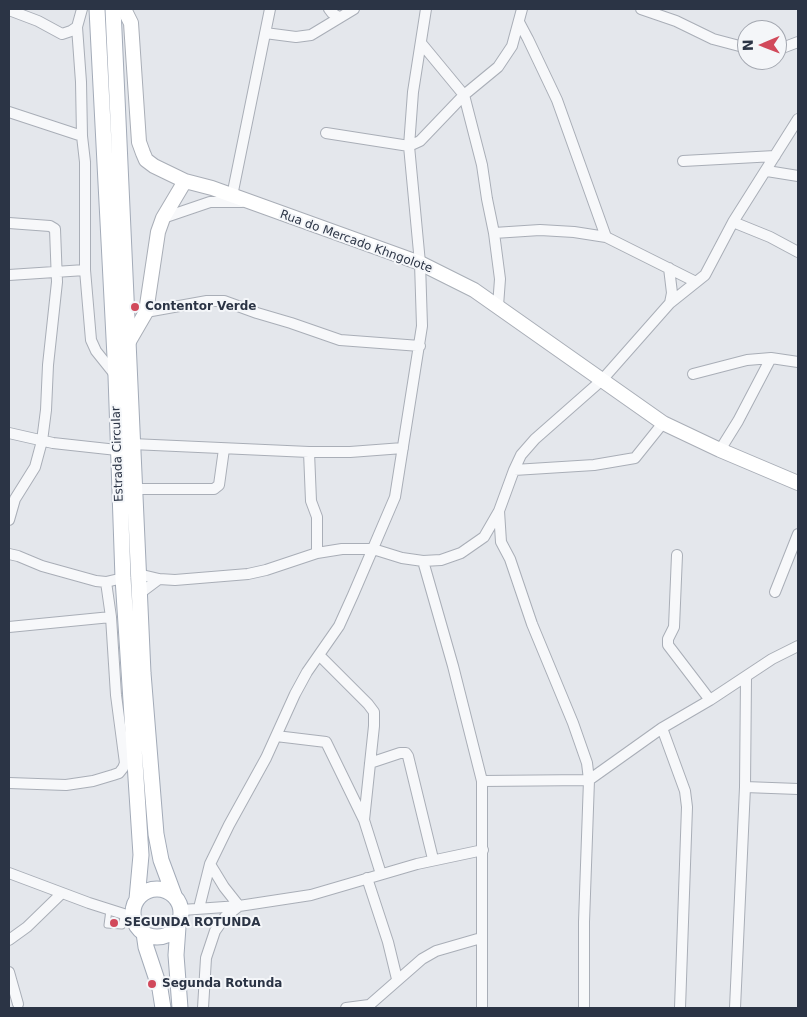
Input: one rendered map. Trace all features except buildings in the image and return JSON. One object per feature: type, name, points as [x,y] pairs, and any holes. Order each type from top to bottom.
[{"type":"main road","name":"Estrada Circular","points":[[97,9],[116,376],[117,450],[123,578],[141,855],[137,899]]},
{"type":"main road","name":"Estrada Circular","points":[[113,9],[139,594],[156,834],[161,860],[174,895]]},
{"type":"main road","points":[[178,927],[162,937],[152,937],[144,933],[128,916],[134,908],[137,899],[151,889],[167,890],[179,902],[182,910],[178,927],[176,955],[180,1008]]},
{"type":"main road","points":[[144,933],[146,946],[160,989],[163,1008]]},
{"type":"street","points":[[82,9],[77,27],[85,162],[85,270],[91,340],[96,351],[116,376]]},
{"type":"street","name":"Rua do Mercado Khngolote","points":[[120,9],[125,11],[131,23],[139,142],[146,160],[154,166],[185,181],[420,263],[474,290],[663,423],[720,450],[798,483]]},
{"type":"street","points":[[232,196],[270,9]]},
{"type":"street","points":[[328,9],[339,18]]},
{"type":"street","points":[[265,33],[296,37],[312,35],[354,9]]},
{"type":"street","points":[[199,908],[210,864],[266,758],[295,694],[339,626],[395,496],[422,326],[420,263],[410,146],[413,92],[426,9]]},
{"type":"street","points":[[326,133],[410,146],[420,140],[464,95],[498,67],[512,46],[522,9]]},
{"type":"street","points":[[641,9],[676,21],[713,39],[737,45]]},
{"type":"street","points":[[9,10],[38,21],[62,34],[70,32],[77,27]]},
{"type":"street","points":[[519,22],[557,100],[606,237]]},
{"type":"street","points":[[422,43],[464,95],[482,165],[494,232],[500,279],[498,306]]},
{"type":"street","points":[[9,112],[82,136]]},
{"type":"street","points":[[138,574],[159,579],[188,579],[227,574],[248,574],[317,553],[342,548],[372,549],[402,558],[423,561],[441,560],[461,553],[484,537],[499,511],[521,455],[535,439],[602,380],[670,304],[705,275],[733,222],[798,120]]},
{"type":"street","points":[[683,162],[775,156]]},
{"type":"street","points":[[767,171],[798,176]]},
{"type":"street","points":[[128,343],[146,312],[158,232],[163,218],[185,181]]},
{"type":"street","points":[[163,218],[210,202],[248,202]]},
{"type":"street","points":[[733,222],[798,252]]},
{"type":"street","points":[[9,223],[50,226],[55,230],[57,271],[42,441],[36,467],[15,499],[9,520]]},
{"type":"street","points":[[494,232],[540,230],[574,232],[606,237],[696,282]]},
{"type":"street","points":[[670,268],[672,293],[670,304]]},
{"type":"street","points":[[9,275],[85,270]]},
{"type":"street","points":[[146,312],[207,301],[224,301],[257,314],[291,323],[340,340],[420,346]]},
{"type":"street","points":[[720,450],[738,421],[771,358]]},
{"type":"street","points":[[693,374],[734,363],[771,358],[798,362]]},
{"type":"street","points":[[514,470],[594,465],[635,458],[663,423]]},
{"type":"street","points":[[9,433],[42,441],[117,450]]},
{"type":"street","points":[[132,444],[309,452],[350,452],[403,448]]},
{"type":"street","points":[[134,488],[214,489],[219,485],[224,449]]},
{"type":"street","points":[[309,452],[311,501],[317,517],[317,553]]},
{"type":"street","points":[[499,511],[501,542],[510,559],[532,624],[573,723],[587,763],[589,780],[584,922],[584,1008]]},
{"type":"street","points":[[775,592],[798,534]]},
{"type":"street","points":[[484,537],[501,542]]},
{"type":"street","points":[[9,554],[42,566],[82,577],[106,582],[123,578]]},
{"type":"street","points":[[677,555],[674,626],[668,639],[668,645],[710,700]]},
{"type":"street","points":[[423,561],[453,666],[482,781],[482,1008]]},
{"type":"street","points":[[139,594],[159,579]]},
{"type":"street","points":[[9,783],[66,785],[93,781],[119,773],[123,768],[125,763],[116,696],[111,617],[106,582]]},
{"type":"street","points":[[9,626],[111,617]]},
{"type":"street","points":[[482,781],[589,780],[662,728],[746,678],[772,659],[798,646]]},
{"type":"street","points":[[319,655],[374,712],[364,820]]},
{"type":"street","points":[[735,1008],[745,787],[746,678]]},
{"type":"street","points":[[662,728],[685,790],[687,807],[680,1008]]},
{"type":"street","points":[[276,736],[326,742],[364,820],[381,874]]},
{"type":"street","points":[[370,762],[400,753],[406,753],[408,756],[433,860]]},
{"type":"street","points":[[745,787],[798,789]]},
{"type":"street","points":[[182,910],[239,906],[311,895],[433,860],[483,850]]},
{"type":"street","points":[[210,864],[224,887],[239,906]]},
{"type":"street","points":[[9,873],[128,916]]},
{"type":"street","points":[[367,878],[388,942],[397,979]]},
{"type":"street","points":[[9,940],[27,927],[62,893]]},
{"type":"street","points":[[203,1008],[206,958],[215,931],[225,917],[239,906]]},
{"type":"street","points":[[346,1008],[368,1007],[397,979],[422,959],[436,952],[481,938]]},
{"type":"street","points":[[9,972],[18,1004]]},
{"type":"lane","points":[[109,910],[107,924],[122,926],[128,916]]},
{"type":"place","name":"Contentor Verde","points":[[135,307]]},
{"type":"place","name":"SEGUNDA ROTUNDA","points":[[114,923]]},
{"type":"place","name":"Segunda Rotunda","points":[[152,984]]}]
